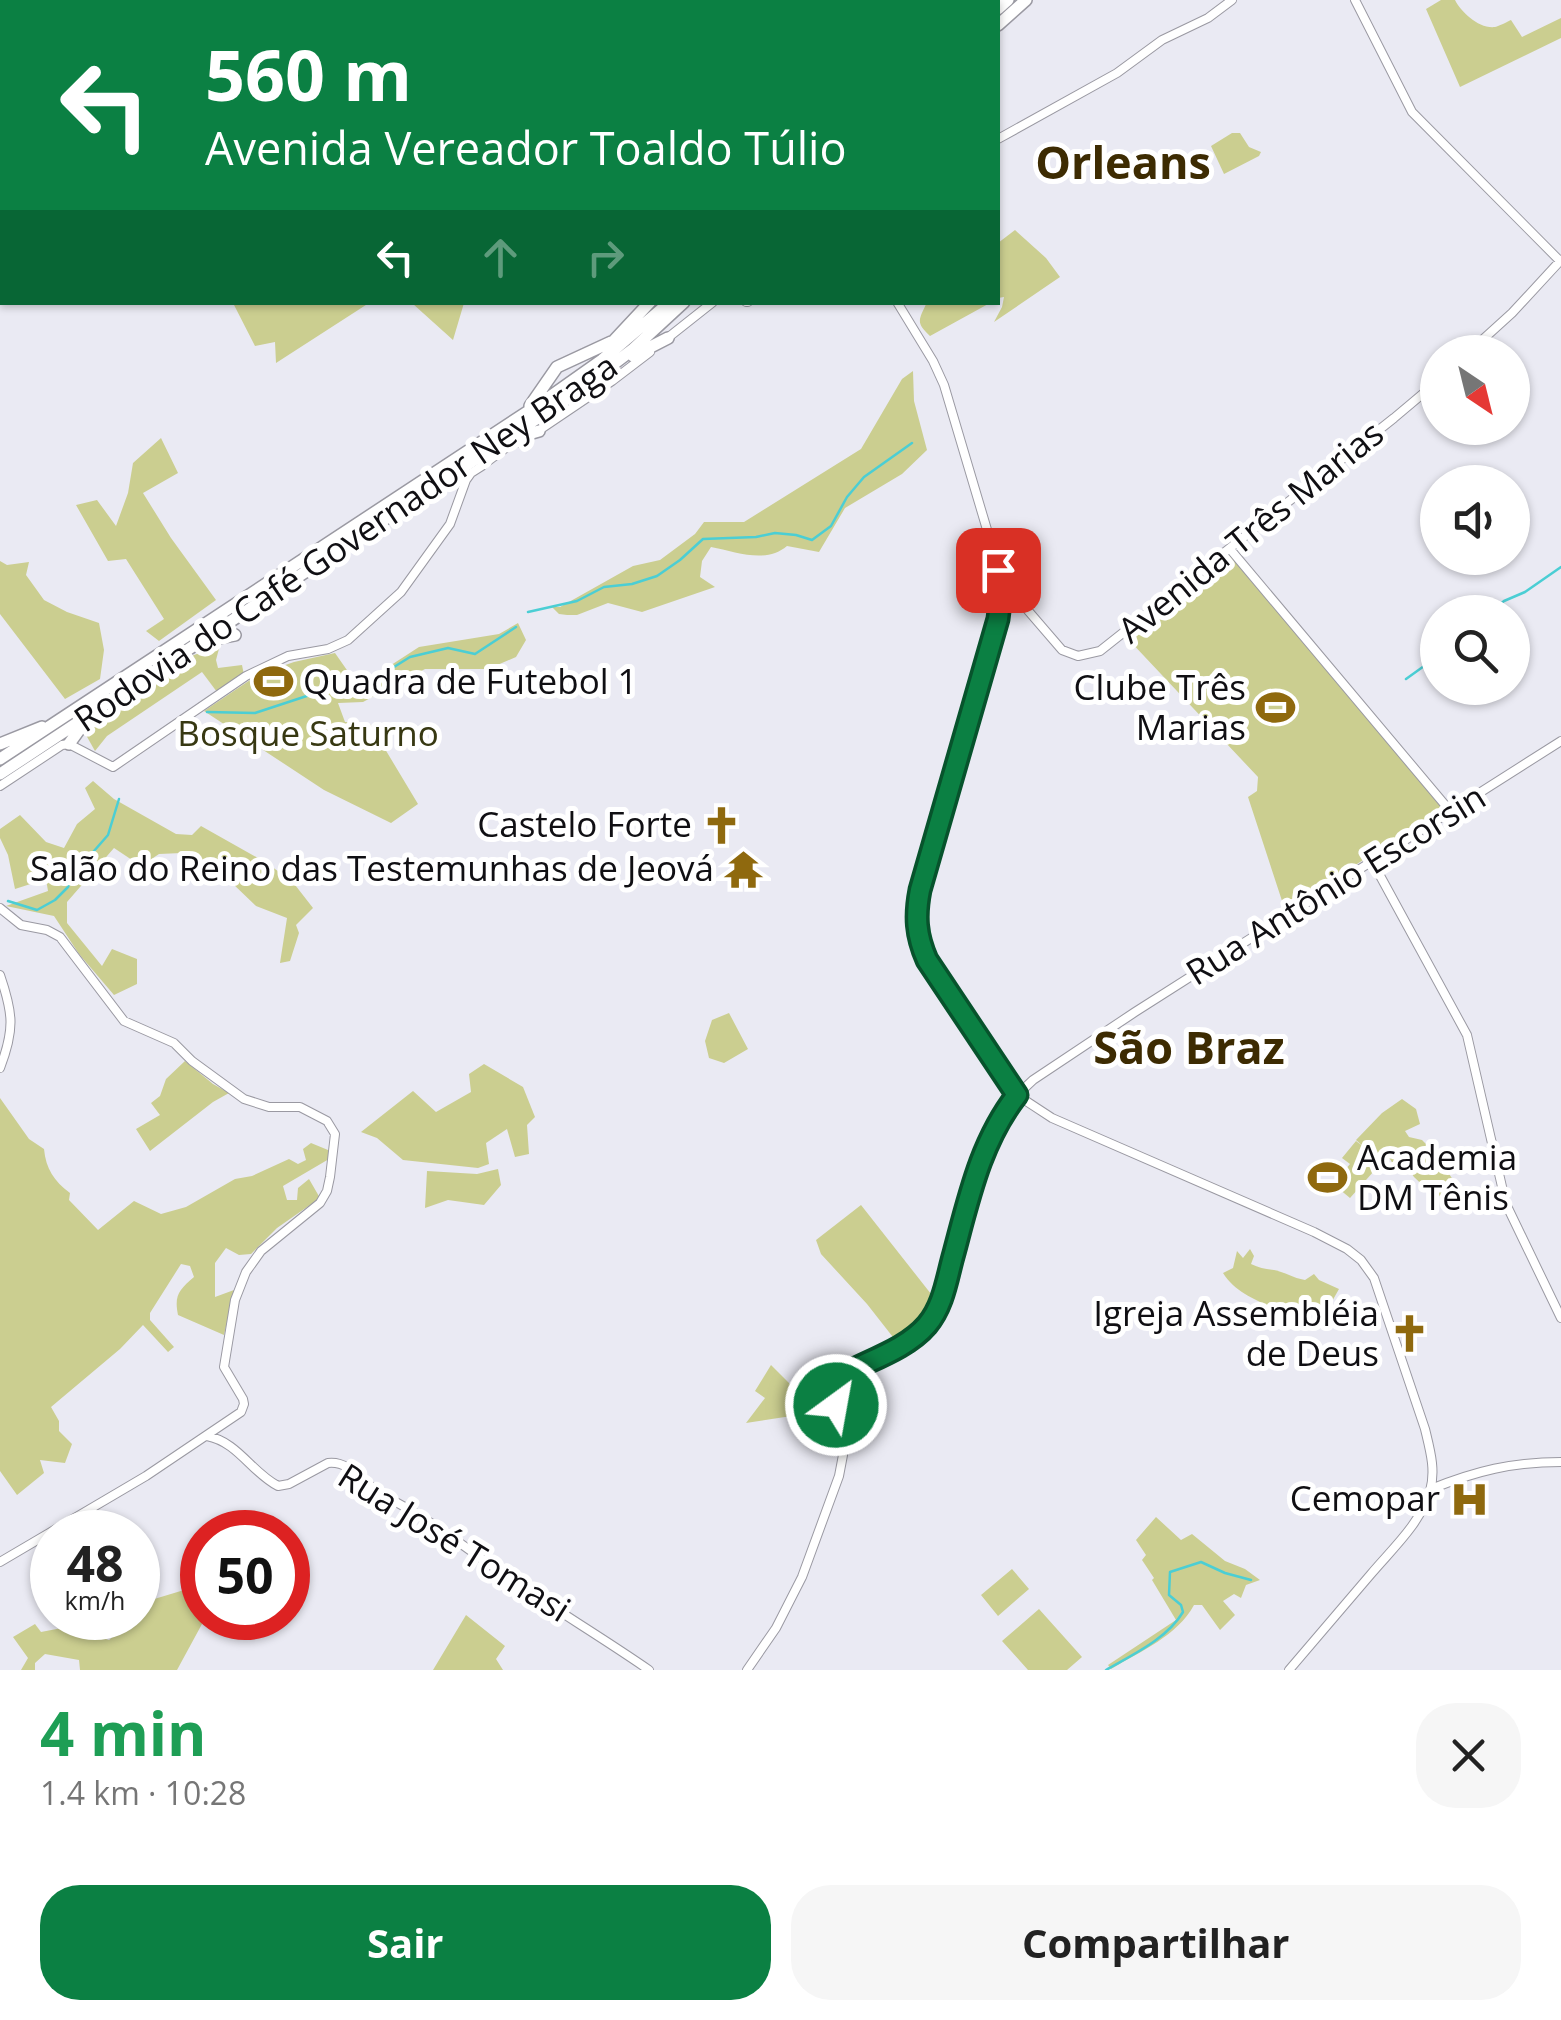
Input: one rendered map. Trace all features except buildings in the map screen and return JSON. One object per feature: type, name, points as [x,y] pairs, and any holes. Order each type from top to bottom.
[{"type":"highway","points":[[1000,23],[1026,0]]},
{"type":"highway","points":[[544,401],[614,340],[647,305]]},
{"type":"highway","name":"Rodovia do Café Governador Ney Braga","points":[[0,759],[544,401],[602,360],[666,305]]},
{"type":"highway","name":"Rodovia do Café Governador Ney Braga","points":[[0,774],[612,366],[681,305]]},
{"type":"highway","points":[[612,366],[668,338]]},
{"type":"highway","points":[[526,413],[557,368],[614,340]]},
{"type":"highway","points":[[504,440],[539,431]]},
{"type":"highway","points":[[298,553],[316,552]]},
{"type":"highway","points":[[267,611],[273,599],[306,572]]},
{"type":"highway","points":[[202,626],[219,604]]},
{"type":"highway","points":[[187,650],[235,635]]},
{"type":"highway","points":[[74,739],[92,713]]},
{"type":"highway","points":[[0,743],[60,720]]},
{"type":"street","points":[[1000,138],[1118,73],[1162,40],[1208,18],[1232,0]]},
{"type":"street","points":[[1354,0],[1412,112],[1561,261],[1488,335]]},
{"type":"street","points":[[0,786],[74,739],[88,753],[113,766],[246,676],[288,656],[328,649],[348,640],[401,592],[450,524],[471,472],[612,381],[708,305]]},
{"type":"street","points":[[899,305],[944,385],[994,553],[1001,591],[992,640],[920,890],[916,923],[927,960],[1017,1095],[1052,1118],[1314,1232],[1356,1256],[1374,1278],[1424,1429],[1433,1473],[1422,1510],[1406,1536],[1289,1670]]},
{"type":"street","name":"Avenida Três Marias","points":[[1001,591],[1011,591],[1062,650],[1078,656],[1090,655],[1106,647],[1420,396]]},
{"type":"street","points":[[1230,549],[1451,812]]},
{"type":"street","name":"Rua Antônio Escorsin","points":[[746,1670],[776,1628],[802,1577],[836,1485],[842,1454],[837,1390],[854,1369],[924,1329],[939,1307],[979,1162],[994,1129],[1017,1095],[1058,1063],[1561,742]]},
{"type":"street","points":[[1372,861],[1467,1035],[1506,1204],[1561,1318]]},
{"type":"street","points":[[0,908],[22,924],[60,937],[124,1021],[174,1043],[244,1099],[268,1107],[300,1107],[313,1112],[332,1126],[336,1142],[320,1203],[261,1250],[246,1272],[235,1300],[224,1367],[244,1404],[241,1412],[146,1476],[0,1562]]},
{"type":"street","points":[[0,974],[12,1016],[0,1068]]},
{"type":"street","points":[[218,1438],[219,1428]]},
{"type":"street","name":"Rua José Tomasi","points":[[207,1436],[233,1448],[278,1486],[328,1463],[343,1464],[376,1492],[412,1511],[649,1670]]},
{"type":"street","points":[[1430,1489],[1486,1469],[1561,1462]]},
{"type":"green space","points":[[1441,0],[1455,0],[1466,14],[1483,25],[1495,27],[1511,20],[1522,37],[1561,18],[1561,38],[1460,87],[1426,9]]},
{"type":"green space","points":[[1232,133],[1240,133],[1249,147],[1261,152],[1224,174],[1211,146]]},
{"type":"green space","points":[[1015,230],[1046,258],[1060,277],[994,322],[1004,297],[1000,298],[1000,241]]},
{"type":"green space","points":[[234,305],[366,305],[276,363],[275,342],[255,346]]},
{"type":"green space","points":[[414,305],[463,305],[453,340]]},
{"type":"green space","points":[[926,305],[986,305],[930,336],[920,321]]},
{"type":"green space","points":[[913,371],[914,401],[927,450],[902,474],[845,508],[819,552],[787,546],[761,556],[711,547],[702,561],[700,577],[715,587],[642,612],[608,603],[567,615],[552,607],[560,607],[633,566],[660,560],[695,534],[704,522],[744,522],[861,449],[902,379]]},
{"type":"green space","points":[[161,438],[178,473],[143,493],[216,600],[159,641],[146,631],[164,619],[126,559],[108,561],[76,505],[97,500],[116,526],[133,463]]},
{"type":"green space","name":"Clube Três Marias","points":[[1231,554],[1443,809],[1285,910],[1248,797],[1257,791],[1258,777],[1128,639]]},
{"type":"green space","points":[[0,561],[7,565],[29,562],[26,575],[44,600],[99,623],[104,650],[100,679],[65,699],[0,614]]},
{"type":"green space","name":"Bosque Saturno","points":[[518,623],[526,640],[516,657],[488,669],[425,669],[363,702],[338,703],[345,722],[370,724],[418,804],[391,823],[324,790],[204,711],[259,674],[294,662],[335,653],[349,673],[350,686],[419,647],[499,634]]},
{"type":"green space","points":[[220,645],[218,668],[242,665],[244,675],[217,692],[202,672],[107,736],[95,751],[86,735],[98,719],[124,705],[169,670]]},
{"type":"green space","points":[[93,781],[114,799],[176,834],[192,835],[201,826],[292,881],[313,908],[296,925],[299,933],[290,961],[280,963],[287,918],[256,906],[232,883],[182,853],[159,854],[141,866],[114,848],[67,902],[67,923],[102,966],[112,949],[137,959],[137,984],[114,995],[79,954],[54,916],[6,906],[48,891],[46,879],[15,889],[0,829],[20,815],[46,842],[64,848],[77,824],[95,809],[85,788]]},
{"type":"green space","points":[[729,1013],[748,1049],[724,1063],[709,1058],[705,1041],[712,1020]]},
{"type":"green space","points":[[185,1061],[229,1093],[150,1151],[136,1129],[160,1115],[151,1103],[160,1096],[166,1079]]},
{"type":"green space","points":[[484,1064],[523,1087],[535,1117],[527,1125],[529,1154],[515,1157],[507,1129],[486,1143],[489,1164],[478,1168],[403,1160],[377,1138],[361,1132],[413,1091],[436,1112],[471,1092],[469,1074]]},
{"type":"green space","points":[[0,1098],[29,1139],[44,1149],[49,1169],[70,1193],[69,1200],[98,1230],[134,1201],[161,1214],[186,1207],[235,1179],[252,1176],[289,1159],[298,1164],[306,1160],[303,1149],[311,1143],[328,1150],[329,1159],[283,1186],[287,1200],[297,1200],[298,1188],[309,1179],[320,1198],[277,1228],[251,1254],[239,1255],[226,1248],[215,1263],[215,1297],[234,1290],[224,1335],[178,1315],[179,1293],[194,1277],[190,1266],[181,1264],[150,1313],[150,1320],[174,1347],[168,1352],[143,1325],[51,1407],[59,1421],[59,1431],[72,1444],[65,1463],[40,1460],[44,1473],[17,1495],[0,1471]]},
{"type":"green space","points":[[1402,1099],[1416,1109],[1420,1124],[1405,1131],[1432,1150],[1428,1154],[1431,1169],[1446,1169],[1455,1183],[1448,1195],[1434,1196],[1402,1160],[1393,1164],[1390,1159],[1379,1158],[1382,1162],[1350,1198],[1333,1184],[1350,1164],[1342,1158],[1356,1141],[1364,1147],[1356,1140]]},
{"type":"green space","points":[[498,1169],[501,1185],[484,1205],[448,1200],[425,1208],[427,1171],[477,1174]]},
{"type":"green space","points":[[861,1205],[935,1299],[927,1317],[896,1341],[821,1254],[816,1240]]},
{"type":"green space","points":[[1250,1249],[1254,1256],[1251,1264],[1305,1280],[1314,1274],[1339,1289],[1326,1312],[1320,1318],[1297,1308],[1282,1312],[1235,1287],[1223,1273],[1233,1268],[1237,1251],[1243,1258]]},
{"type":"green space","points":[[771,1365],[804,1398],[798,1415],[746,1423],[765,1398],[755,1391]]},
{"type":"green space","points":[[1156,1517],[1181,1540],[1192,1534],[1225,1561],[1260,1580],[1246,1585],[1241,1598],[1234,1594],[1223,1601],[1235,1615],[1220,1630],[1202,1605],[1194,1605],[1168,1634],[1111,1669],[1108,1665],[1176,1620],[1142,1560],[1146,1555],[1136,1540]]},
{"type":"green space","points":[[1012,1569],[1029,1589],[998,1616],[981,1595]]},
{"type":"green space","points":[[180,1591],[180,1640],[193,1640],[177,1670],[80,1670],[79,1660],[45,1654],[35,1663],[35,1670],[21,1670],[28,1658],[13,1637],[30,1627],[30,1640],[160,1640],[160,1597]]},
{"type":"green space","points":[[1039,1609],[1082,1657],[1067,1670],[1028,1670],[1002,1641]]},
{"type":"green space","points":[[466,1615],[505,1646],[496,1659],[503,1670],[433,1670]]},
{"type":"waterway","points":[[528,612],[577,601],[604,587],[657,576],[703,539],[775,533],[812,540],[831,526],[864,477],[912,443]]},
{"type":"waterway","points":[[1518,595],[1561,567]]},
{"type":"waterway","points":[[207,712],[255,713],[328,689],[362,687],[410,657],[448,648],[475,654],[516,627]]},
{"type":"waterway","points":[[1406,679],[1420,669]]},
{"type":"waterway","points":[[8,901],[37,910],[55,900],[108,835],[119,799]]},
{"type":"waterway","points":[[1106,1670],[1158,1638],[1183,1612],[1169,1595],[1170,1572],[1201,1562],[1251,1580]]},
{"type":"place","name":"Quadra de Futebol 1","points":[[273,682]]},
{"type":"place","name":"Clube Três Marias","points":[[1276,708]]},
{"type":"place","name":"Castelo Forte","points":[[722,825]]},
{"type":"place","name":"Salão do Reino das Testemunhas de Jeová","points":[[744,869]]},
{"type":"place","name":"Academia DM Tênis","points":[[1327,1178]]},
{"type":"place","name":"Igreja Assembléia de Deus","points":[[1409,1334]]},
{"type":"place","name":"Cemopar","points":[[1470,1499]]},
{"type":"district","name":"Orleans","points":[[1123,163]]},
{"type":"district","name":"São Braz","points":[[1189,1048]]},
{"type":"route","points":[[836,1405],[837,1390],[854,1369],[909,1340],[924,1329],[939,1307],[979,1162],[994,1129],[1017,1095],[927,960],[916,923],[920,890],[998,619],[998,570]]}]
